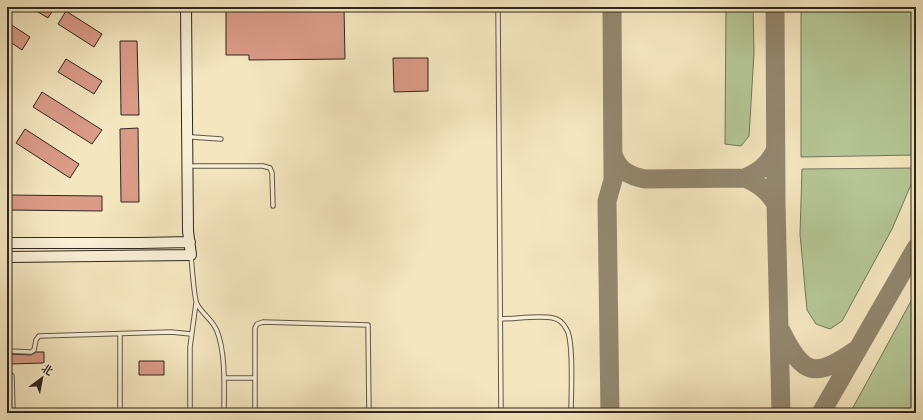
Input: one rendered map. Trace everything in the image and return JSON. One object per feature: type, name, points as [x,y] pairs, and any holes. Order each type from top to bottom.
[{"type":"main road","points":[[7,257],[190,255],[188,231],[186,7]]},
{"type":"main road","points":[[190,242],[194,231],[191,7]]},
{"type":"main road","points":[[7,243],[190,242]]},
{"type":"lane","points":[[498,7],[500,413]]},
{"type":"lane","points":[[192,137],[221,139]]},
{"type":"lane","points":[[193,166],[263,166],[270,168],[272,172],[273,206]]},
{"type":"lane","points":[[190,255],[196,303],[190,346],[190,413]]},
{"type":"lane","points":[[196,303],[212,320],[221,347],[224,378],[224,413]]},
{"type":"lane","points":[[500,319],[554,318],[561,322],[568,330],[571,347],[571,413]]},
{"type":"lane","points":[[256,413],[256,328],[257,324],[260,323],[368,325],[369,413]]},
{"type":"lane","points":[[7,351],[31,352],[34,350],[36,340],[39,336],[171,332],[191,334]]},
{"type":"lane","points":[[120,334],[120,413]]},
{"type":"lane","points":[[7,371],[12,376],[12,413]]},
{"type":"lane","points":[[224,378],[255,378]]},
{"type":"green space","points":[[726,7],[753,7],[754,53],[749,136],[741,146],[725,144]]},
{"type":"green space","points":[[801,7],[916,7],[916,155],[801,157]]},
{"type":"green space","points":[[915,168],[916,173],[892,229],[842,321],[830,329],[816,324],[807,310],[800,234],[802,169]]},
{"type":"green space","points":[[916,292],[916,413],[850,413]]},
{"type":"building","points":[[30,7],[55,7],[48,18]]},
{"type":"building","points":[[226,7],[344,7],[345,59],[249,60],[249,55],[226,55]]},
{"type":"building","points":[[66,11],[102,34],[94,47],[58,24]]},
{"type":"building","points":[[7,22],[30,37],[22,50],[7,40]]},
{"type":"building","points":[[120,41],[137,41],[139,115],[121,115]]},
{"type":"building","points":[[393,58],[428,58],[428,91],[394,92]]},
{"type":"building","points":[[66,59],[102,81],[94,94],[58,72]]},
{"type":"building","points":[[42,92],[102,130],[92,144],[33,107]]},
{"type":"building","points":[[138,128],[139,202],[121,202],[120,129]]},
{"type":"building","points":[[25,129],[79,164],[70,178],[16,143]]},
{"type":"building","points":[[7,195],[102,196],[102,211],[7,210]]},
{"type":"building","points":[[36,352],[44,352],[44,363],[10,364],[10,354],[31,355]]},
{"type":"building","points":[[139,361],[164,361],[164,375],[139,375]]},
{"type":"taxiway","points":[[610,413],[607,201],[613,180],[612,7]]},
{"type":"taxiway","points":[[775,7],[776,204],[781,413]]},
{"type":"taxiway","points":[[775,151],[763,168],[745,178],[763,188],[776,204]]},
{"type":"taxiway","points":[[613,154],[615,160],[621,168],[629,174],[645,179],[745,178]]},
{"type":"taxiway","points":[[821,413],[916,248]]},
{"type":"taxiway","points":[[781,331],[796,357],[811,368],[820,369],[830,366],[856,350]]}]
